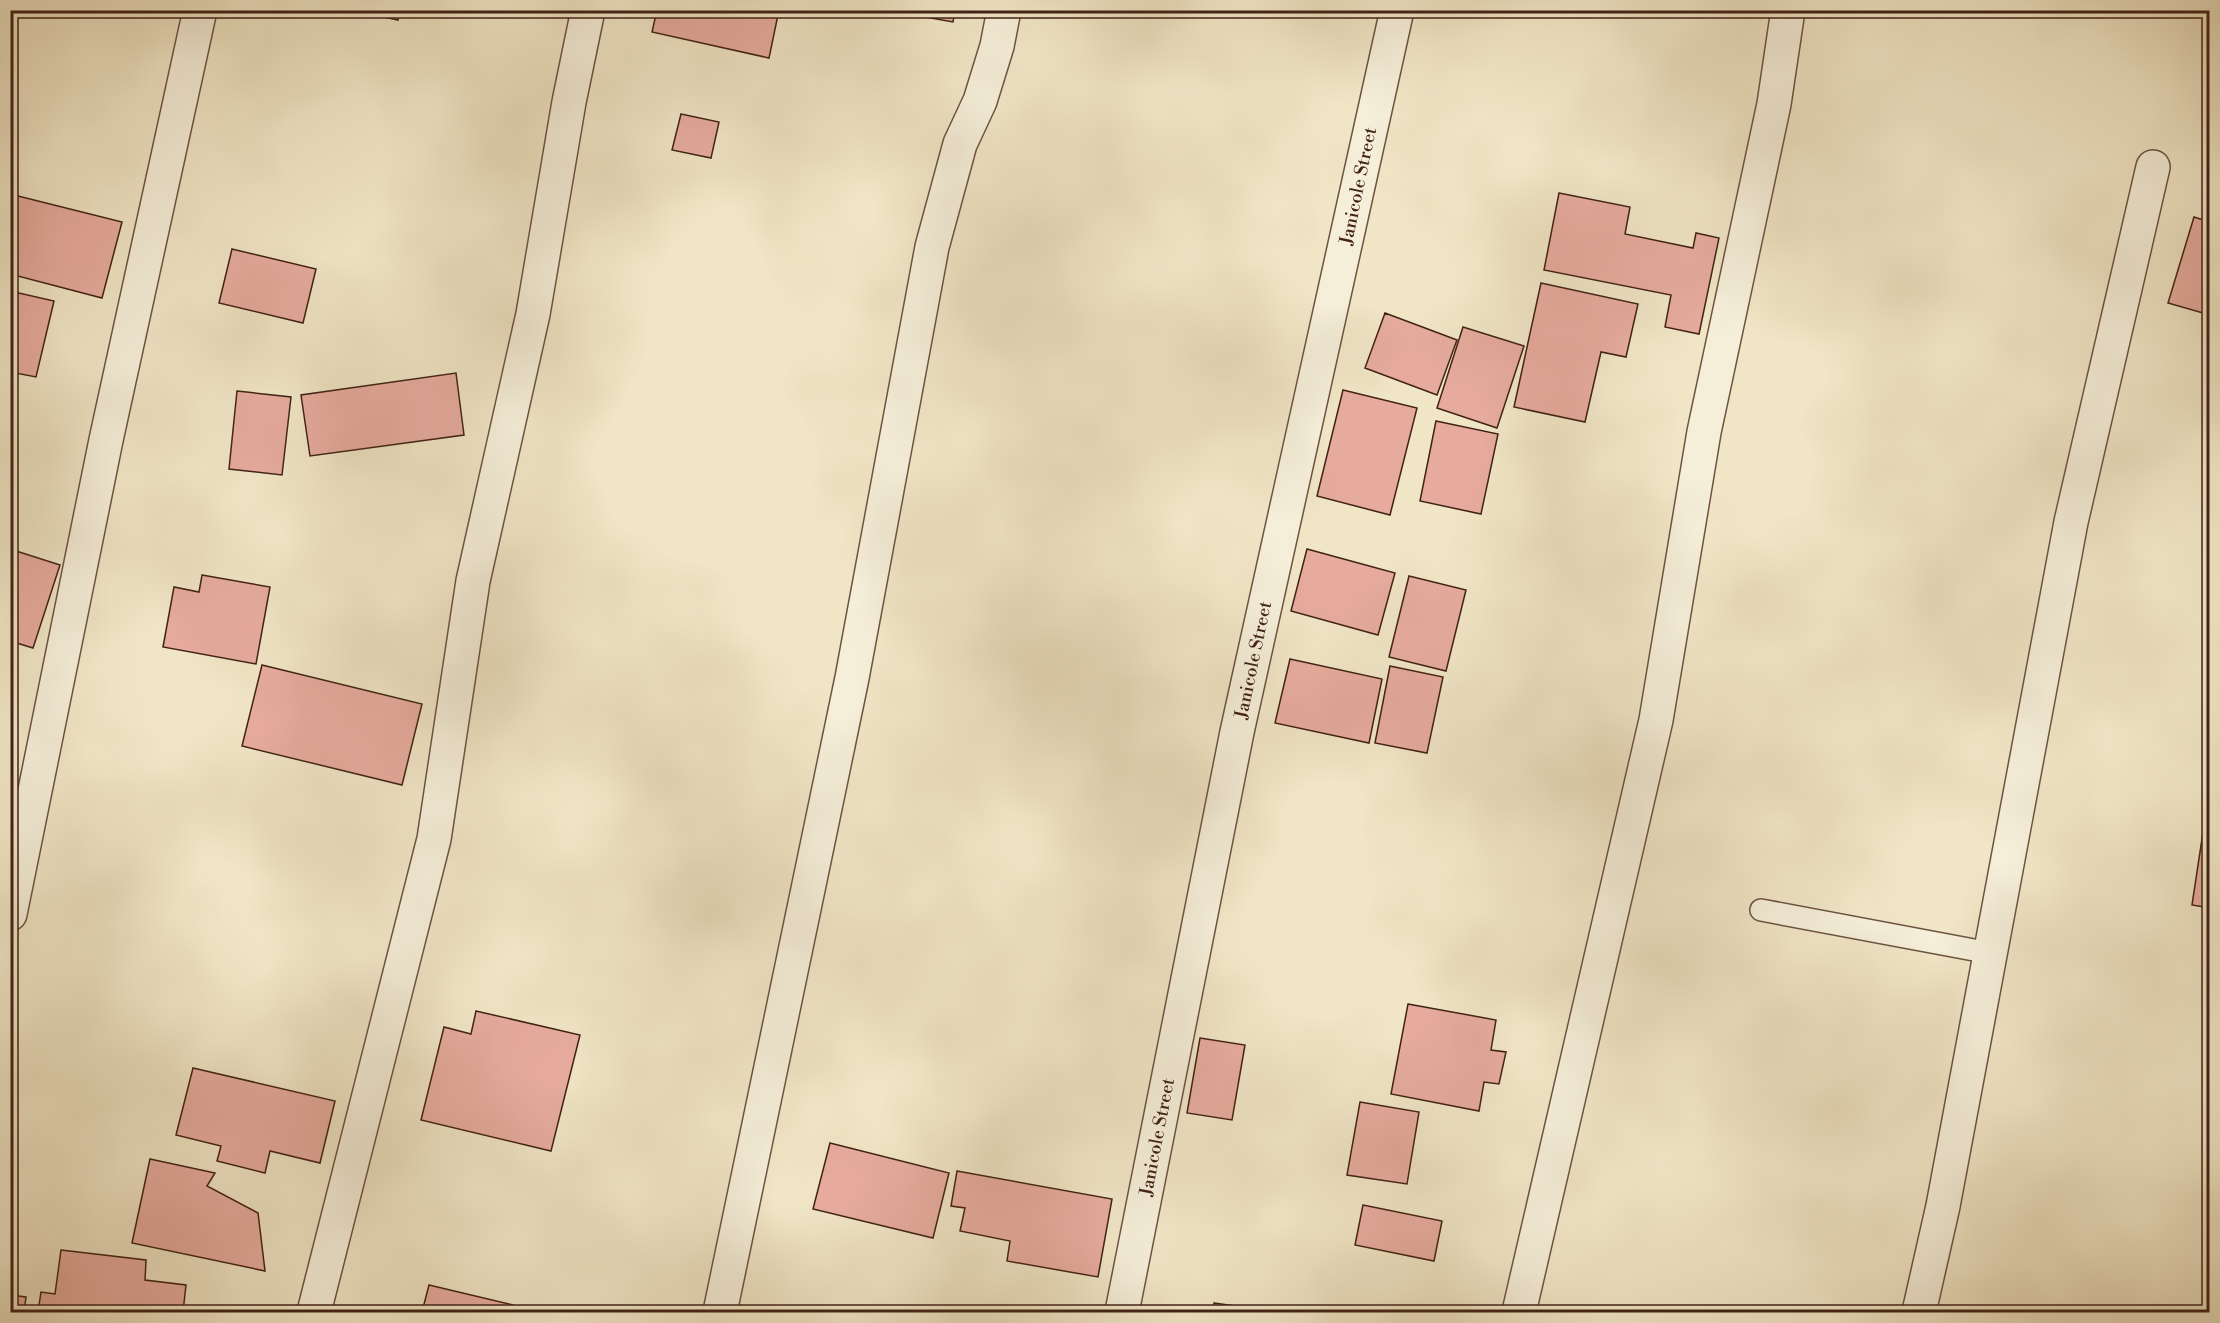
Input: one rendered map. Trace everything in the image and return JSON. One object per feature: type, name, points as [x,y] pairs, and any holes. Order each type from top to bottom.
[{"type":"street","points":[[10,914],[22,804],[106,440],[200,10]]},
{"type":"street","points":[[314,1312],[434,839],[473,581],[533,314],[569,102],[588,10]]},
{"type":"street","points":[[720,1312],[852,678],[932,247],[960,144],[980,101],[997,46],[1004,10]]},
{"type":"street","name":"Janicole Street","points":[[1122,1312],[1237,732],[1397,10]]},
{"type":"street","points":[[1519,1312],[1656,720],[1704,432],[1774,104],[1788,10]]},
{"type":"street","points":[[1919,1312],[1943,1206],[2071,522],[2152,167]]},
{"type":"lane","points":[[1761,910],[1990,953]]},
{"type":"building","points":[[352,10],[400,10],[398,20]]},
{"type":"building","points":[[657,10],[779,10],[769,58],[652,32]]},
{"type":"building","points":[[885,10],[955,10],[953,22]]},
{"type":"building","points":[[681,114],[719,122],[711,158],[672,150]]},
{"type":"building","points":[[1559,193],[1630,207],[1625,234],[1693,248],[1696,233],[1719,238],[1699,334],[1665,327],[1671,295],[1544,270]]},
{"type":"building","points":[[10,194],[122,222],[102,298],[10,274]]},
{"type":"building","points":[[2194,217],[2210,222],[2210,315],[2168,303]]},
{"type":"building","points":[[232,249],[316,269],[303,323],[219,303]]},
{"type":"building","points":[[1541,283],[1638,304],[1626,357],[1601,352],[1585,422],[1514,407]]},
{"type":"building","points":[[10,291],[54,301],[36,377],[10,372]]},
{"type":"building","points":[[1385,313],[1457,340],[1437,395],[1365,368]]},
{"type":"building","points":[[1463,327],[1524,346],[1497,428],[1437,408]]},
{"type":"building","points":[[456,373],[464,435],[310,456],[301,395]]},
{"type":"building","points":[[1343,390],[1417,408],[1390,515],[1317,496]]},
{"type":"building","points":[[237,391],[291,397],[282,475],[229,469]]},
{"type":"building","points":[[1436,421],[1498,434],[1481,514],[1420,501]]},
{"type":"building","points":[[10,549],[60,565],[33,648],[10,641]]},
{"type":"building","points":[[1307,549],[1395,573],[1378,635],[1291,611]]},
{"type":"building","points":[[202,575],[270,587],[256,664],[163,647],[174,587],[199,592]]},
{"type":"building","points":[[1409,576],[1466,590],[1446,671],[1389,657]]},
{"type":"building","points":[[1290,659],[1382,679],[1369,743],[1275,723]]},
{"type":"building","points":[[262,665],[422,704],[402,785],[242,746]]},
{"type":"building","points":[[1390,666],[1443,677],[1427,753],[1375,743]]},
{"type":"building","points":[[2205,819],[2210,820],[2210,908],[2192,905]]},
{"type":"building","points":[[1408,1004],[1496,1020],[1491,1050],[1506,1052],[1499,1084],[1484,1082],[1479,1111],[1391,1094]]},
{"type":"building","points":[[476,1011],[580,1035],[551,1151],[421,1120],[444,1027],[471,1034]]},
{"type":"building","points":[[1200,1038],[1245,1045],[1232,1120],[1187,1113]]},
{"type":"building","points":[[193,1068],[335,1101],[320,1163],[270,1151],[265,1173],[217,1161],[221,1146],[176,1135]]},
{"type":"building","points":[[1360,1102],[1419,1112],[1407,1184],[1347,1175]]},
{"type":"building","points":[[830,1143],[949,1173],[933,1238],[813,1209]]},
{"type":"building","points":[[150,1159],[215,1173],[207,1186],[258,1213],[265,1271],[132,1243]]},
{"type":"building","points":[[957,1171],[1112,1199],[1098,1277],[1007,1261],[1010,1241],[960,1231],[965,1208],[951,1206]]},
{"type":"building","points":[[1363,1205],[1442,1221],[1434,1261],[1355,1245]]},
{"type":"building","points":[[61,1250],[146,1260],[145,1280],[186,1285],[183,1312],[38,1312],[41,1292],[55,1294]]},
{"type":"building","points":[[429,1285],[513,1305],[511,1312],[422,1312]]},
{"type":"building","points":[[10,1295],[26,1297],[24,1312],[10,1312]]},
{"type":"building","points":[[1214,1303],[1279,1312],[1213,1312]]}]
